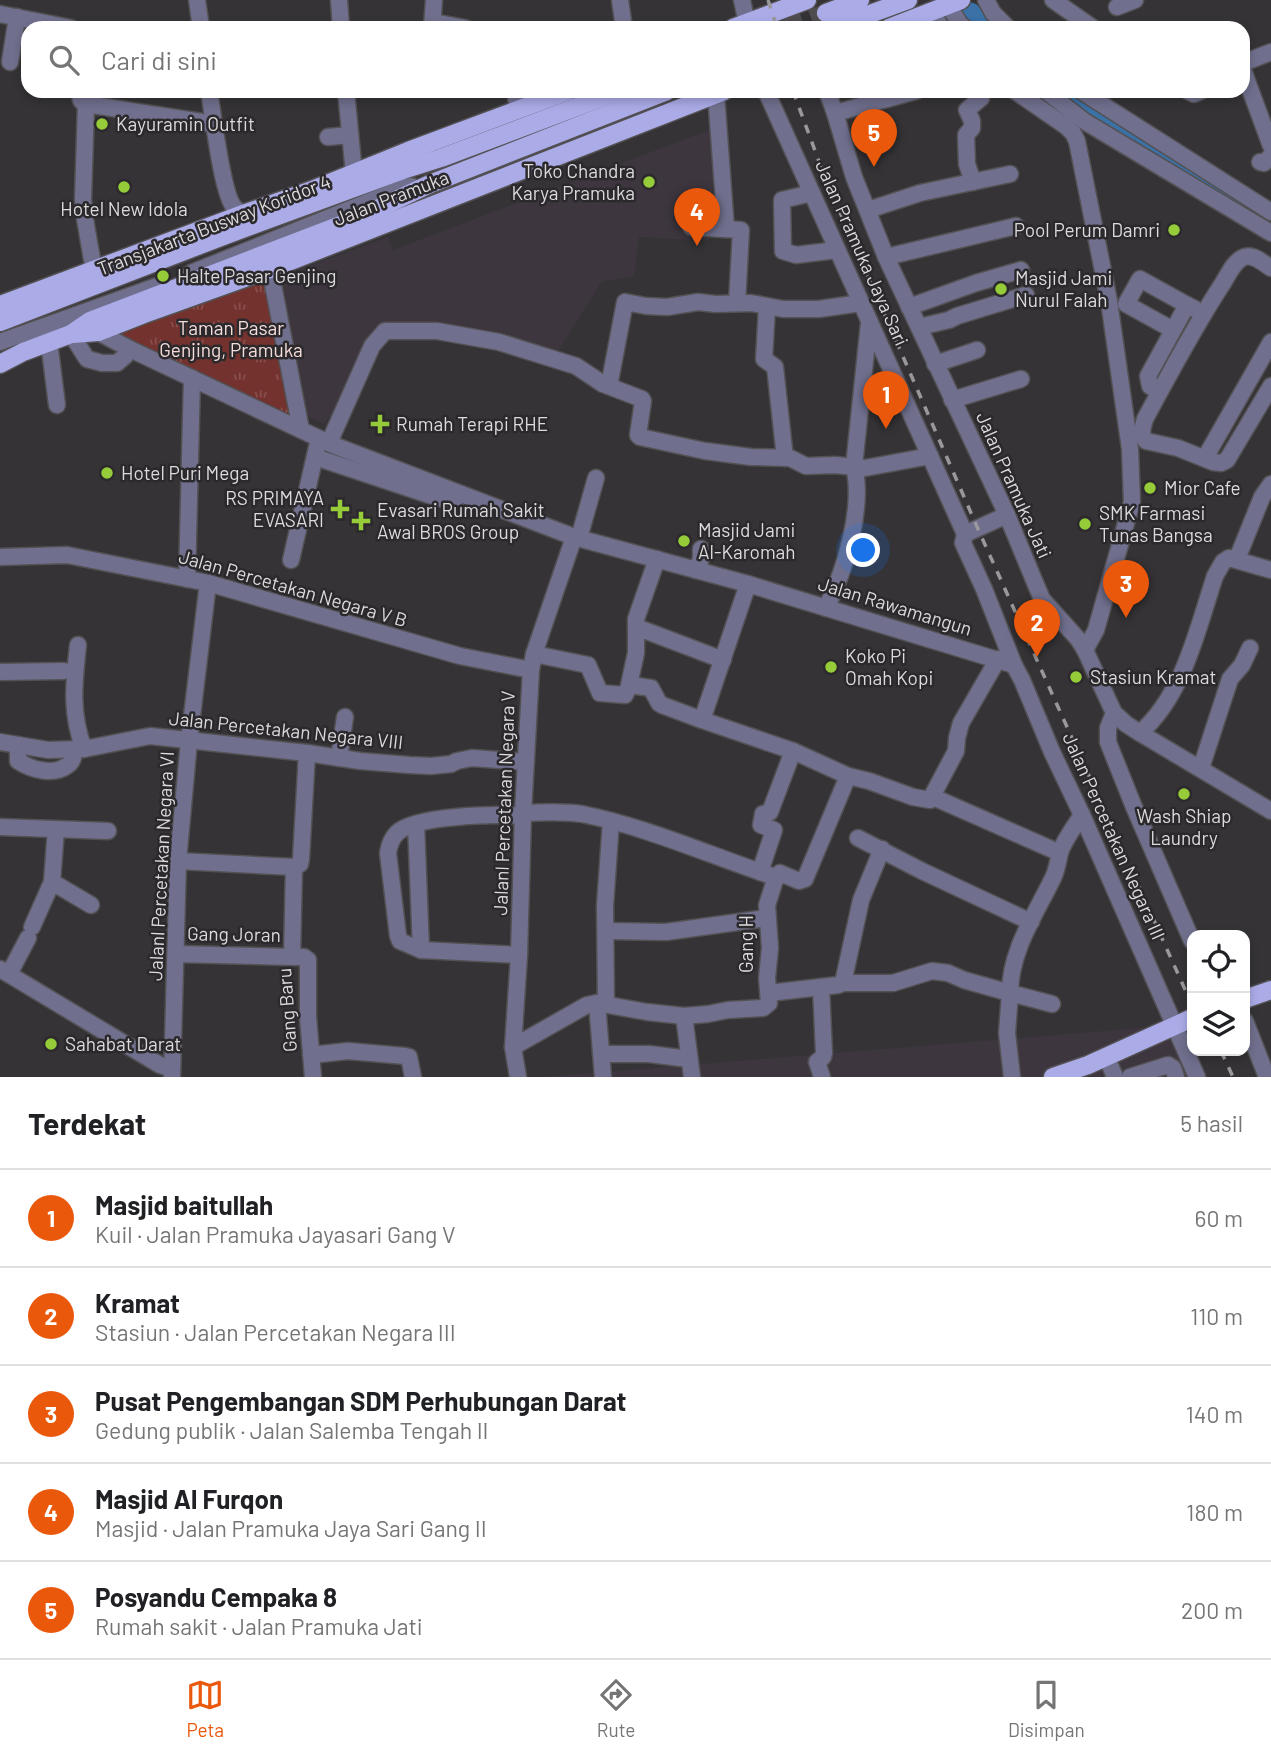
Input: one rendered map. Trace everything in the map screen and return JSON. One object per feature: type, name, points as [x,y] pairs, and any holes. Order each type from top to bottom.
[{"type":"main road","points":[[829,20],[860,0]]},
{"type":"main road","points":[[829,20],[908,0]]},
{"type":"main road","points":[[750,21],[799,1]]},
{"type":"main road","points":[[914,21],[948,5]]},
{"type":"main road","name":"Jalan Pramuka","points":[[0,305],[550,98]]},
{"type":"main road","name":"Jalan Pramuka","points":[[0,321],[600,98]]},
{"type":"main road","name":"Jalan Pramuka","points":[[0,365],[23,352],[71,334],[90,321],[354,220],[430,184],[649,98]]},
{"type":"main road","name":"Jalan Pramuka","points":[[71,334],[98,332],[270,269],[707,98]]},
{"type":"main road","points":[[489,120],[533,123]]},
{"type":"main road","points":[[502,178],[530,144]]},
{"type":"main road","name":"Jalan Pramuka","points":[[0,356],[23,352]]},
{"type":"main road","points":[[1250,997],[1271,990]]},
{"type":"main road","points":[[1062,1075],[1187,1020]]},
{"type":"street","points":[[197,0],[200,21]]},
{"type":"street","points":[[339,0],[340,21]]},
{"type":"street","points":[[432,21],[434,0]]},
{"type":"street","points":[[620,0],[623,21]]},
{"type":"street","points":[[740,21],[742,0]]},
{"type":"street","points":[[986,0],[1001,21]]},
{"type":"street","points":[[1053,0],[1083,21]]},
{"type":"street","points":[[1117,7],[1135,0]]},
{"type":"street","points":[[948,5],[958,21]]},
{"type":"street","points":[[0,14],[37,21]]},
{"type":"street","points":[[9,62],[17,17]]},
{"type":"street","points":[[1250,61],[1271,52]]},
{"type":"street","points":[[1250,90],[1271,146]]},
{"type":"street","points":[[84,98],[83,199],[94,271]]},
{"type":"street","points":[[89,98],[215,124]]},
{"type":"street","points":[[210,98],[223,180],[233,207],[243,214]]},
{"type":"street","points":[[346,98],[354,173]]},
{"type":"street","points":[[517,98],[518,110]]},
{"type":"street","points":[[720,98],[726,229]]},
{"type":"street","name":"Jalan Pramuka Jaya Sari","points":[[769,98],[965,534],[964,543],[1014,665]]},
{"type":"street","name":"Jalan Pramuka Jati","points":[[830,98],[854,177],[886,257],[1007,515],[1042,599],[1078,639],[1114,713],[1126,724],[1269,805]]},
{"type":"street","points":[[835,113],[890,98]]},
{"type":"street","points":[[972,182],[967,164],[965,135],[972,128],[967,110],[981,98]]},
{"type":"street","points":[[1024,98],[1067,127],[1077,141],[1109,301],[1130,449],[1132,502],[1096,630],[1085,650]]},
{"type":"street","points":[[1055,98],[1084,121],[1271,233]]},
{"type":"street","points":[[1092,98],[1271,212]]},
{"type":"street","points":[[328,137],[350,135]]},
{"type":"street","name":"Transjakarta Busway Koridor 4","points":[[0,329],[414,172],[441,158]]},
{"type":"street","points":[[868,210],[920,193],[1010,174]]},
{"type":"street","name":"Transjakarta Busway Koridor 4","points":[[0,342],[186,275],[405,187],[430,184]]},
{"type":"street","points":[[812,193],[782,200],[783,251],[796,255],[837,250]]},
{"type":"street","points":[[886,257],[1016,226]]},
{"type":"street","points":[[691,227],[741,230],[737,303]]},
{"type":"street","points":[[1153,384],[1241,258],[1254,257],[1271,268]]},
{"type":"street","points":[[270,269],[301,430]]},
{"type":"street","points":[[909,307],[1021,270]]},
{"type":"street","points":[[1173,330],[1126,304],[1140,279],[1203,314]]},
{"type":"street","points":[[919,327],[1026,295]]},
{"type":"street","points":[[610,386],[625,302],[667,307],[698,303],[751,303],[783,309],[819,309],[861,303]]},
{"type":"street","points":[[1187,305],[1173,330],[1153,384],[1142,424],[1146,441],[1178,448],[1221,463],[1227,460],[1271,386]]},
{"type":"street","points":[[767,307],[764,359],[775,367],[785,457]]},
{"type":"street","points":[[826,608],[836,588],[852,533],[856,475],[854,466],[869,320]]},
{"type":"street","points":[[290,560],[315,457],[372,346],[385,331],[437,331],[499,342],[576,366],[603,384],[643,400],[638,435],[640,437],[705,451],[751,457],[785,457],[806,466],[865,468],[930,456]]},
{"type":"street","name":"Jalan Rawamangun","points":[[98,332],[323,440],[576,538],[748,584],[1014,665]]},
{"type":"street","points":[[71,334],[87,359],[102,363],[117,363],[130,349]]},
{"type":"street","points":[[49,342],[57,405]]},
{"type":"street","points":[[1205,458],[1271,342]]},
{"type":"street","points":[[935,363],[977,350]]},
{"type":"street","points":[[187,579],[192,378]]},
{"type":"street","points":[[952,400],[1021,379]]},
{"type":"street","points":[[1120,384],[1153,384]]},
{"type":"street","points":[[315,457],[438,498],[453,500],[461,494]]},
{"type":"street","name":"Jalanl Percetakan Negara V","points":[[518,1077],[513,1047],[523,814],[533,662],[596,478]]},
{"type":"street","points":[[1237,559],[1262,497],[1271,484]]},
{"type":"street","points":[[965,534],[1007,515]]},
{"type":"street","points":[[696,570],[701,559],[701,549]]},
{"type":"street","name":"Jalan Percetakan Negara V B","points":[[0,557],[67,555],[208,583],[460,656],[589,665],[600,693],[625,695],[629,685]]},
{"type":"street","points":[[1140,733],[1155,720],[1183,671],[1215,576],[1223,562],[1230,558],[1237,559],[1271,570]]},
{"type":"street","points":[[657,559],[637,614],[636,653],[629,685],[652,689],[659,703],[702,720],[793,751],[848,776],[922,799],[930,800],[933,797],[956,751],[961,723],[998,659]]},
{"type":"street","name":"Jalanl Percetakan Negara VI","points":[[172,1073],[178,860],[208,583]]},
{"type":"street","points":[[702,720],[748,584]]},
{"type":"street","points":[[636,627],[723,660]]},
{"type":"street","points":[[78,645],[74,714],[80,749]]},
{"type":"street","points":[[1201,768],[1230,679],[1242,665],[1250,648]]},
{"type":"street","name":"Jalan Percetakan Negara III","points":[[1014,665],[1197,1077]]},
{"type":"street","points":[[0,672],[64,671]]},
{"type":"street","points":[[1114,713],[1108,728],[1108,742],[1187,930]]},
{"type":"street","points":[[339,758],[345,717]]},
{"type":"street","name":"Jalan Percetakan Negara VIII","points":[[0,742],[48,750],[80,749],[150,736],[360,761],[431,766],[472,758],[526,762]]},
{"type":"street","points":[[760,872],[774,830],[761,825],[763,814],[770,812],[793,751]]},
{"type":"street","name":"Gang Baru","points":[[307,753],[301,859],[300,864],[294,867],[292,957],[304,957],[308,960],[308,1017],[313,1077]]},
{"type":"street","points":[[519,955],[421,950],[400,941],[388,853],[396,834],[404,828],[425,821],[523,814],[580,814],[645,831],[772,876],[775,880],[780,873],[799,881],[804,879],[848,776]]},
{"type":"street","points":[[933,797],[1060,853]]},
{"type":"street","points":[[1012,1077],[1006,1021],[1013,964],[1054,876],[1060,853],[1082,815]]},
{"type":"street","points":[[603,1077],[601,1004],[611,821]]},
{"type":"street","points":[[416,824],[421,950]]},
{"type":"street","points":[[0,827],[108,831]]},
{"type":"street","points":[[56,829],[52,882],[30,933],[4,972],[172,1073]]},
{"type":"street","points":[[858,838],[1031,922]]},
{"type":"street","points":[[843,983],[861,900],[882,849]]},
{"type":"street","points":[[178,860],[294,867]]},
{"type":"street","name":"Gang H","points":[[601,1004],[684,1016],[763,1008],[769,1003],[767,978],[771,947],[767,905],[775,880]]},
{"type":"street","points":[[52,882],[91,905]]},
{"type":"street","points":[[607,931],[666,932],[768,918]]},
{"type":"street","name":"Gang Joran","points":[[176,954],[292,957]]},
{"type":"street","points":[[769,993],[843,983],[893,983],[932,971],[948,973],[964,980],[1052,1004]]},
{"type":"street","points":[[821,987],[824,1053],[817,1062],[822,1077]]},
{"type":"street","points":[[513,1047],[587,1005],[601,1004]]},
{"type":"street","points":[[684,1016],[692,1077]]},
{"type":"street","points":[[1250,1034],[1267,1077]]},
{"type":"street","points":[[311,1055],[348,1051],[405,1056],[409,1057],[413,1077]]},
{"type":"street","points":[[601,1054],[689,1059]]},
{"type":"street","points":[[1106,1056],[1115,1077]]},
{"type":"street","points":[[1130,1077],[1168,1065],[1173,1068],[1176,1077]]},
{"type":"shaded area","points":[[717,127],[709,241],[639,237],[634,277],[602,281],[557,353],[378,330],[341,402],[324,424],[299,412],[274,279],[388,237],[393,250]]},
{"type":"shaded area","points":[[1177,1025],[1197,1077],[542,1077]]},
{"type":"green space","name":"Taman Pasar Genjing, Pramuka","points":[[270,269],[301,430],[98,332]]},
{"type":"waterway","points":[[970,14],[976,21]]},
{"type":"waterway","points":[[1064,98],[1166,158],[1234,203]]},
{"type":"tunnel","points":[[805,21],[826,13]]},
{"type":"railway","points":[[768,0],[775,21]]},
{"type":"railway","points":[[796,98],[824,175],[978,529],[1187,994]]},
{"type":"railway","points":[[1223,1056],[1233,1077]]},
{"type":"place","name":"Kayuramin Outfit","points":[[102,124]]},
{"type":"place","name":"Posyandu Cempaka 8","points":[[874,167]]},
{"type":"place","name":"Toko Chandra Karya Pramuka","points":[[649,182]]},
{"type":"place","name":"Hotel New Idola","points":[[124,187]]},
{"type":"place","name":"Pool Perum Damri","points":[[1174,230]]},
{"type":"place","name":"Masjid Al Furqon","points":[[697,246]]},
{"type":"place","name":"Halte Pasar Genjing","points":[[163,276]]},
{"type":"place","name":"Masjid Jami Nurul Falah","points":[[1001,289]]},
{"type":"place","name":"Rumah Terapi RHE","points":[[380,424]]},
{"type":"place","name":"Masjid baitullah","points":[[886,429]]},
{"type":"place","name":"Hotel Puri Mega","points":[[107,473]]},
{"type":"place","name":"Mior Cafe","points":[[1150,488]]},
{"type":"place","name":"RS PRIMAYA EVASARI","points":[[340,509]]},
{"type":"place","name":"Evasari Rumah Sakit Awal BROS Group","points":[[361,521]]},
{"type":"place","name":"SMK Farmasi Tunas Bangsa","points":[[1085,524]]},
{"type":"place","name":"Masjid Jami Al-Karomah","points":[[684,541]]},
{"type":"place","name":"Pusat Pengembangan SDM Perhubungan Darat","points":[[1126,618]]},
{"type":"place","name":"Kramat","points":[[1037,657]]},
{"type":"place","name":"Koko Pi Omah Kopi","points":[[831,667]]},
{"type":"place","name":"Stasiun Kramat","points":[[1076,677]]},
{"type":"place","name":"Wash Shiap Laundry","points":[[1184,794]]},
{"type":"place","name":"Sahabat Darat","points":[[51,1044]]}]
